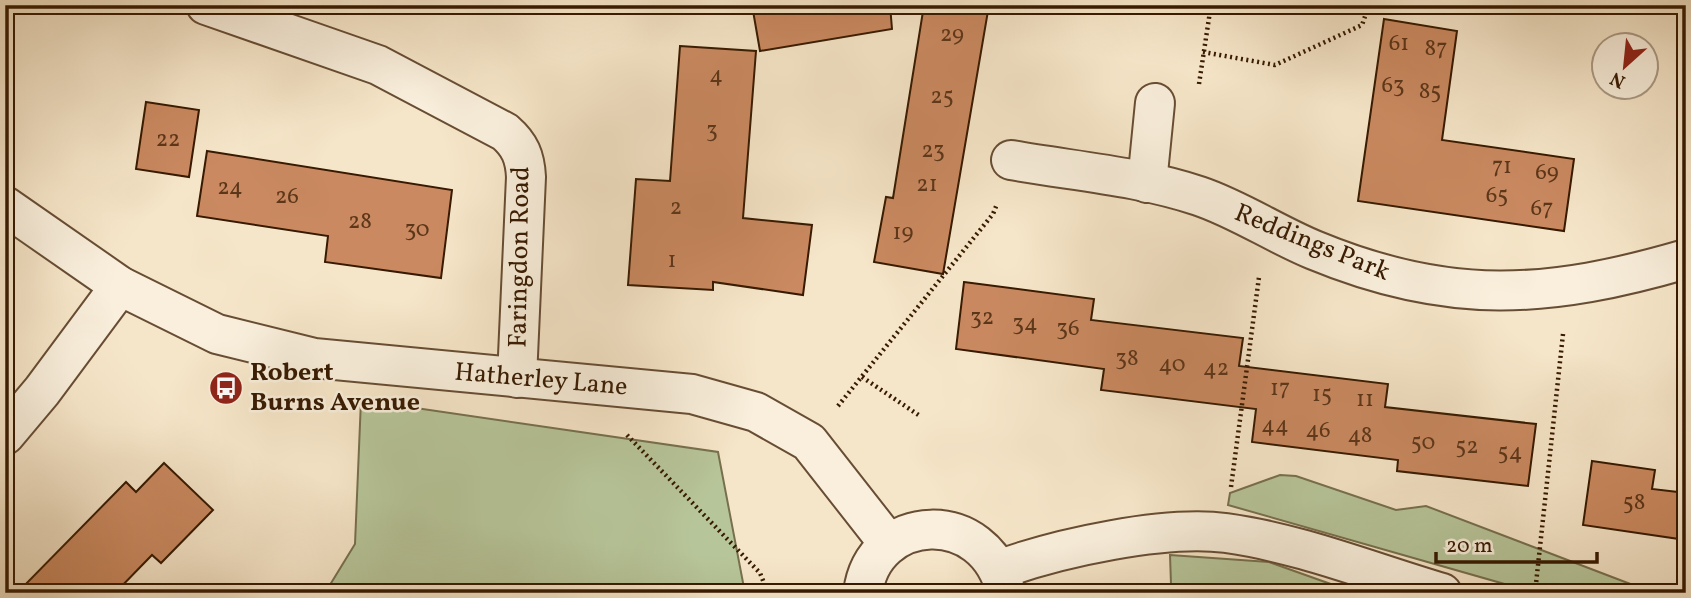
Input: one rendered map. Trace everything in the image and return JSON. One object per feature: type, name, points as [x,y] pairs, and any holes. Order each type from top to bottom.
[{"type":"street","name":"Faringdon Road","points":[[206,5],[378,65],[505,132],[518,143],[525,159],[527,177],[517,378]]},
{"type":"street","points":[[1147,183],[1155,103]]},
{"type":"street","name":"Reddings Park","points":[[1011,160],[1147,183],[1200,196],[1360,268],[1408,281],[1485,291],[1569,288],[1619,279],[1686,259]]},
{"type":"street","name":"Hatherley Lane","points":[[5,206],[120,286],[217,334],[314,358],[692,394],[756,412],[809,442],[889,544]]},
{"type":"street","points":[[5,435],[50,381],[120,286]]},
{"type":"street","points":[[863,593],[865,575],[889,544],[918,530],[951,530],[980,544],[1003,581],[1036,556],[1114,540],[1224,533],[1303,551],[1442,593]]},
{"type":"path","points":[[1155,103],[1195,111],[1211,5]]},
{"type":"path","points":[[1203,52],[1275,65],[1362,25],[1369,5]]},
{"type":"path","points":[[809,442],[993,214],[1011,160]]},
{"type":"path","points":[[1224,533],[1266,228]]},
{"type":"path","points":[[1535,593],[1569,288]]},
{"type":"path","points":[[862,377],[920,416]]},
{"type":"path","points":[[599,386],[606,413],[760,573],[768,593]]},
{"type":"green space","points":[[361,400],[718,452],[745,593],[325,593],[355,544]]},
{"type":"green space","points":[[1280,475],[1296,476],[1396,510],[1426,506],[1654,593],[1536,593],[1228,505],[1230,493]]},
{"type":"green space","points":[[1170,555],[1269,562],[1356,593],[1198,593],[1171,584]]},
{"type":"building","points":[[752,5],[890,5],[892,29],[760,51]]},
{"type":"building","points":[[924,5],[989,5],[943,274],[874,262],[886,197],[893,198]]},
{"type":"building","points":[[1384,19],[1457,31],[1442,140],[1574,159],[1564,231],[1358,201]]},
{"type":"building","points":[[680,46],[756,51],[743,218],[812,225],[803,295],[713,282],[713,290],[628,285],[636,179],[670,181]]},
{"type":"building","points":[[146,102],[199,110],[189,177],[136,169]]},
{"type":"building","points":[[207,151],[452,190],[441,278],[325,262],[328,236],[197,216]]},
{"type":"building","points":[[964,282],[1094,299],[1091,320],[1243,338],[1239,366],[1388,384],[1385,407],[1536,424],[1528,486],[1397,471],[1398,460],[1252,442],[1256,409],[1101,390],[1104,369],[956,349]]},
{"type":"building","points":[[1592,461],[1655,470],[1652,489],[1686,493],[1686,540],[1583,525]]},
{"type":"building","points":[[164,463],[213,510],[161,563],[152,555],[115,593],[17,593],[126,482],[136,492]]},
{"type":"place","name":"Robert Burns Avenue","points":[[226,388]]}]
